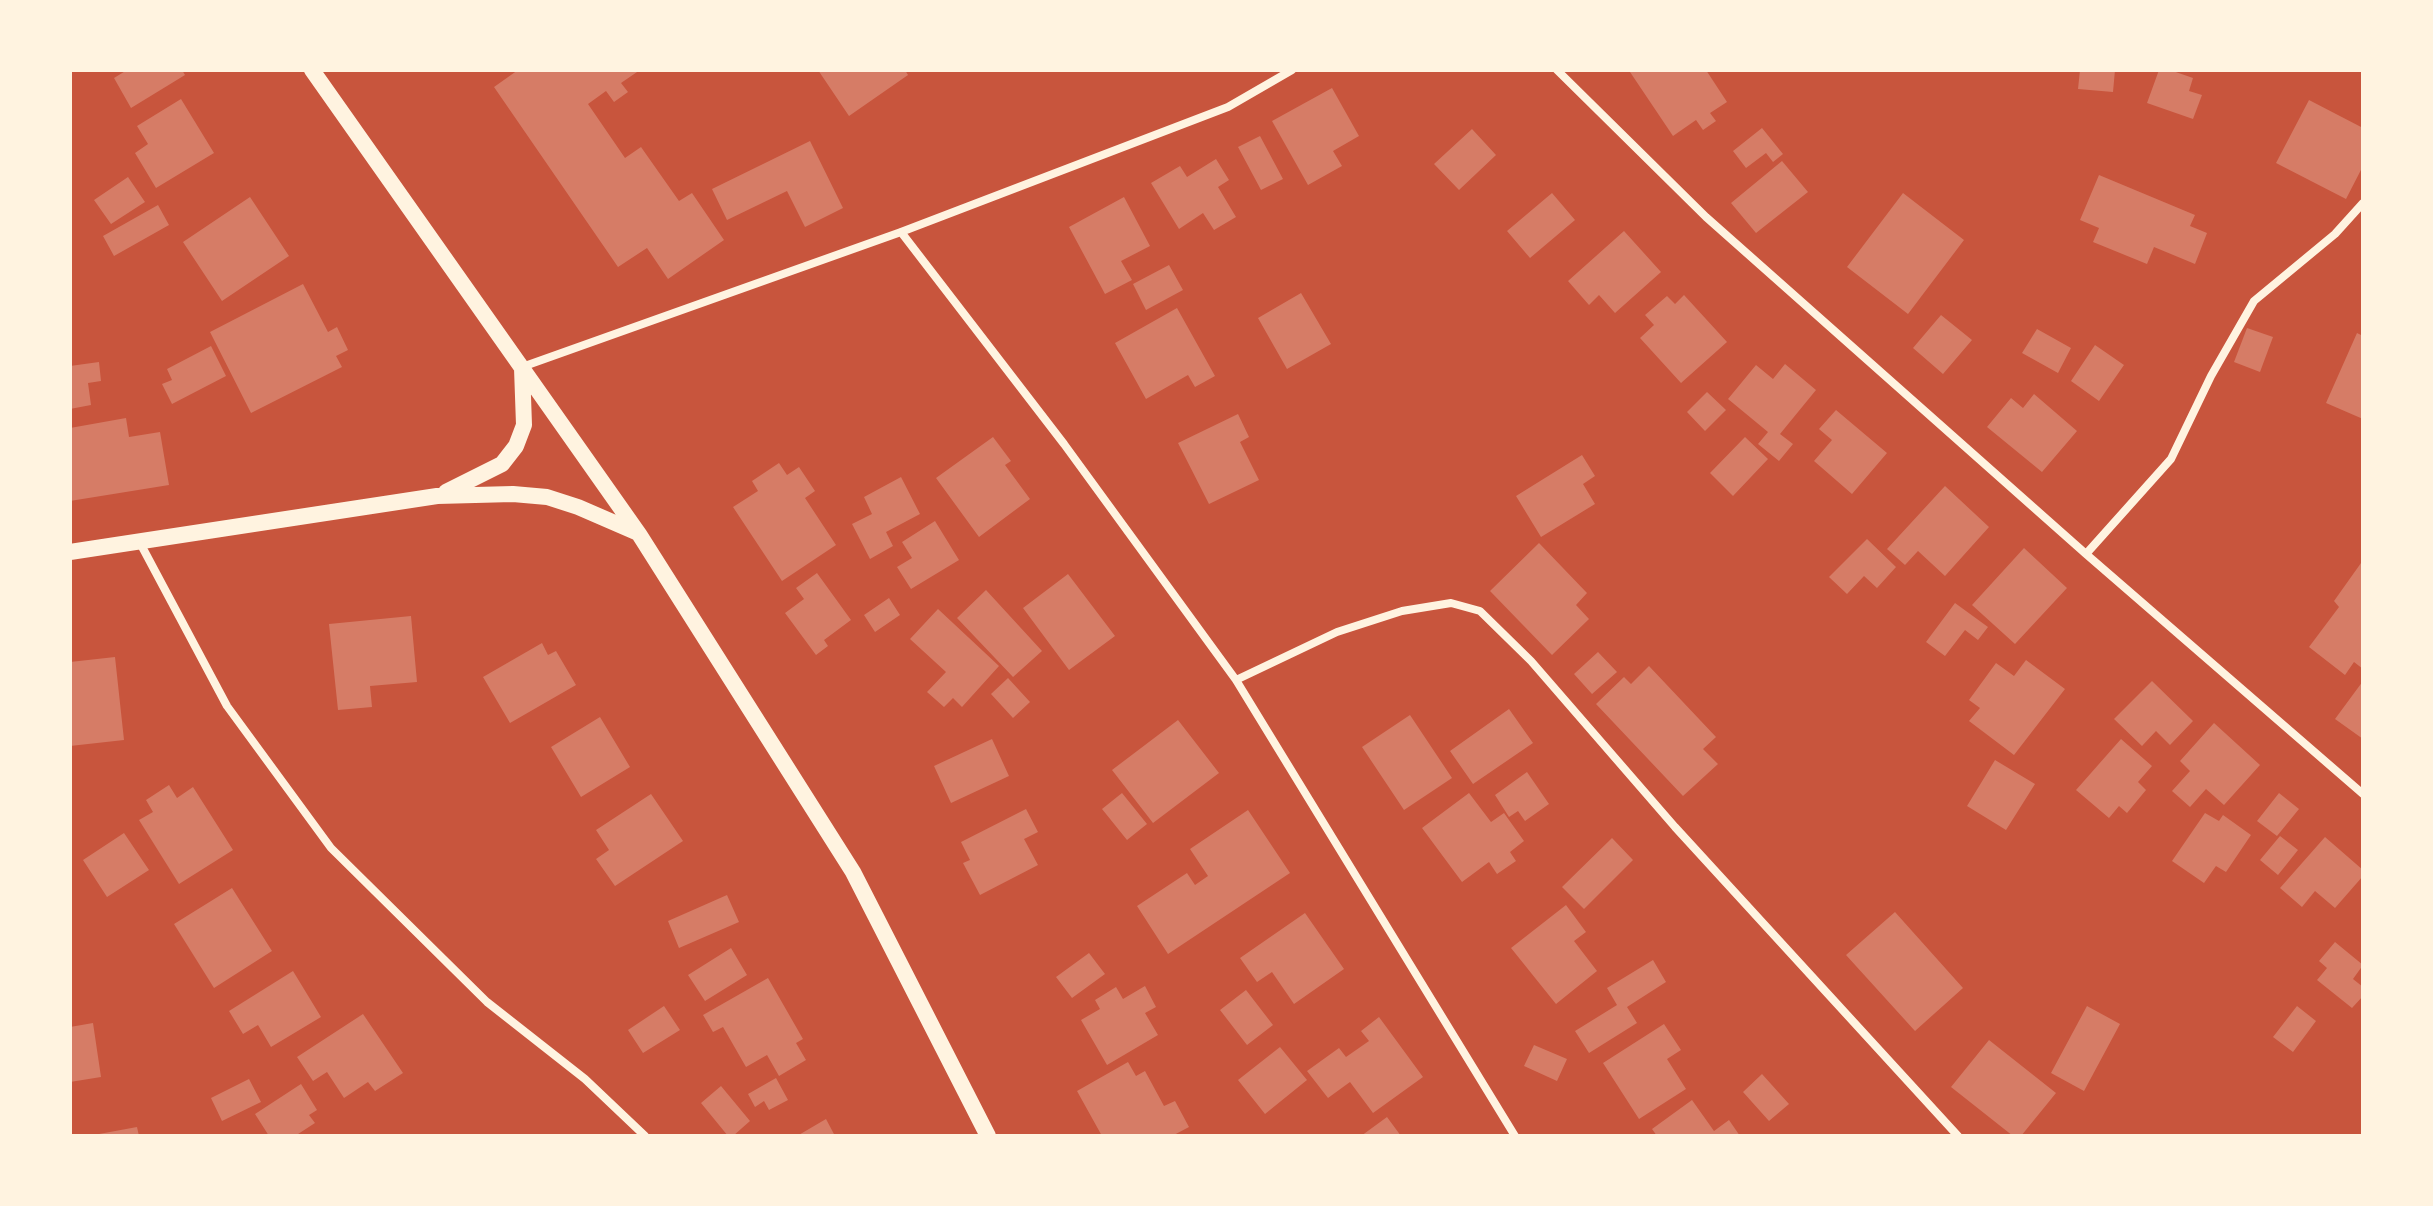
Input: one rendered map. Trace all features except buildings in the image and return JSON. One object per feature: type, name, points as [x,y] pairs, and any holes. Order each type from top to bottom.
[{"type":"main road","points":[[312,70],[639,534],[853,872],[988,1136]]},
{"type":"main road","points":[[437,496],[502,464],[516,446],[524,425],[522,367]]},
{"type":"main road","points":[[70,552],[437,496],[513,494],[547,497],[639,534]]},
{"type":"street","points":[[522,367],[901,232],[1228,107],[1292,70]]},
{"type":"street","points":[[1557,70],[1706,217],[2086,554],[2363,794]]},
{"type":"street","points":[[2086,554],[2171,459],[2211,376],[2254,301],[2335,234],[2363,203]]},
{"type":"street","points":[[901,232],[1064,444],[1236,680],[1515,1136]]},
{"type":"street","points":[[139,540],[227,706],[331,848],[487,1002],[585,1079],[645,1136]]},
{"type":"street","points":[[1236,680],[1337,632],[1402,611],[1451,603],[1480,611],[1531,661],[1685,838],[1958,1136]]}]
